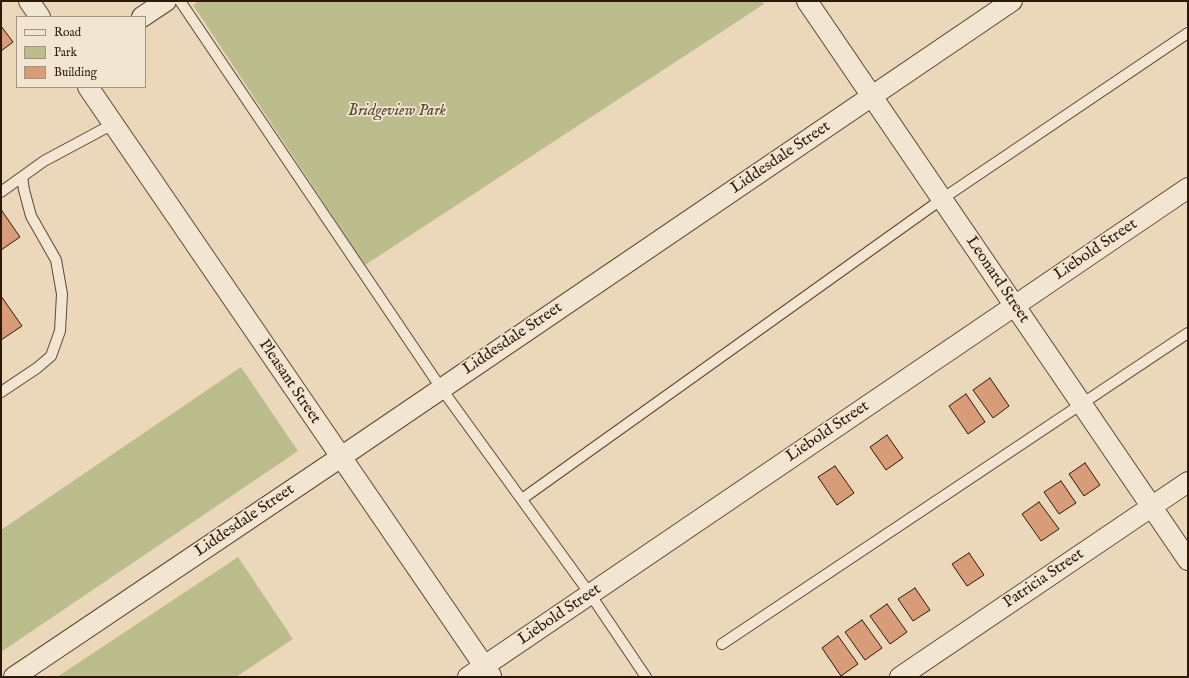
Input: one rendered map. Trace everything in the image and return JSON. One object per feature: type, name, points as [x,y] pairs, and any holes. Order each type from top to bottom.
[{"type":"street","points":[[29,1],[39,16]]},
{"type":"street","points":[[144,16],[166,1]]},
{"type":"street","name":"Leonard Street","points":[[807,1],[1188,560]]},
{"type":"street","name":"Liddesdale Street","points":[[14,677],[341,457],[1012,1]]},
{"type":"street","name":"Pleasant Street","points":[[89,88],[341,457],[481,673]]},
{"type":"street","name":"Liebold Street","points":[[481,673],[590,594],[1188,188]]},
{"type":"street","name":"Patricia Street","points":[[900,677],[1188,482]]},
{"type":"lane","points":[[180,1],[441,388],[590,594],[646,677]]},
{"type":"lane","points":[[522,499],[942,199],[1188,33]]},
{"type":"lane","points":[[1,192],[44,161],[113,124]]},
{"type":"lane","points":[[1,392],[37,368],[51,356],[60,331],[62,294],[56,260],[31,216],[22,177]]},
{"type":"lane","points":[[722,644],[1188,333]]},
{"type":"green space","name":"Bridgeview Park","points":[[199,1],[762,1],[764,4],[365,265],[193,5]]},
{"type":"green space","points":[[241,367],[298,451],[1,652],[1,530]]},
{"type":"green space","points":[[238,557],[293,639],[236,677],[57,677]]},
{"type":"building","points":[[1,26],[13,42],[1,51]]},
{"type":"building","points":[[2,211],[20,237],[1,250],[1,212]]},
{"type":"building","points":[[1,296],[22,326],[1,340]]},
{"type":"building","points":[[990,378],[1009,406],[993,418],[973,390]]},
{"type":"building","points":[[966,394],[985,422],[968,434],[949,406]]},
{"type":"building","points":[[887,435],[903,458],[886,470],[870,447]]},
{"type":"building","points":[[1085,463],[1100,485],[1084,496],[1069,474]]},
{"type":"building","points":[[835,466],[854,493],[837,505],[818,477]]},
{"type":"building","points":[[1061,481],[1076,503],[1059,514],[1044,492]]},
{"type":"building","points":[[1039,502],[1059,529],[1041,541],[1022,514]]},
{"type":"building","points":[[969,553],[984,575],[967,586],[952,564]]},
{"type":"building","points":[[915,588],[930,610],[913,621],[898,599]]},
{"type":"building","points":[[887,604],[907,632],[890,644],[870,616]]},
{"type":"building","points":[[862,620],[882,648],[865,660],[845,632]]},
{"type":"building","points":[[838,636],[858,664],[841,676],[822,648]]}]
